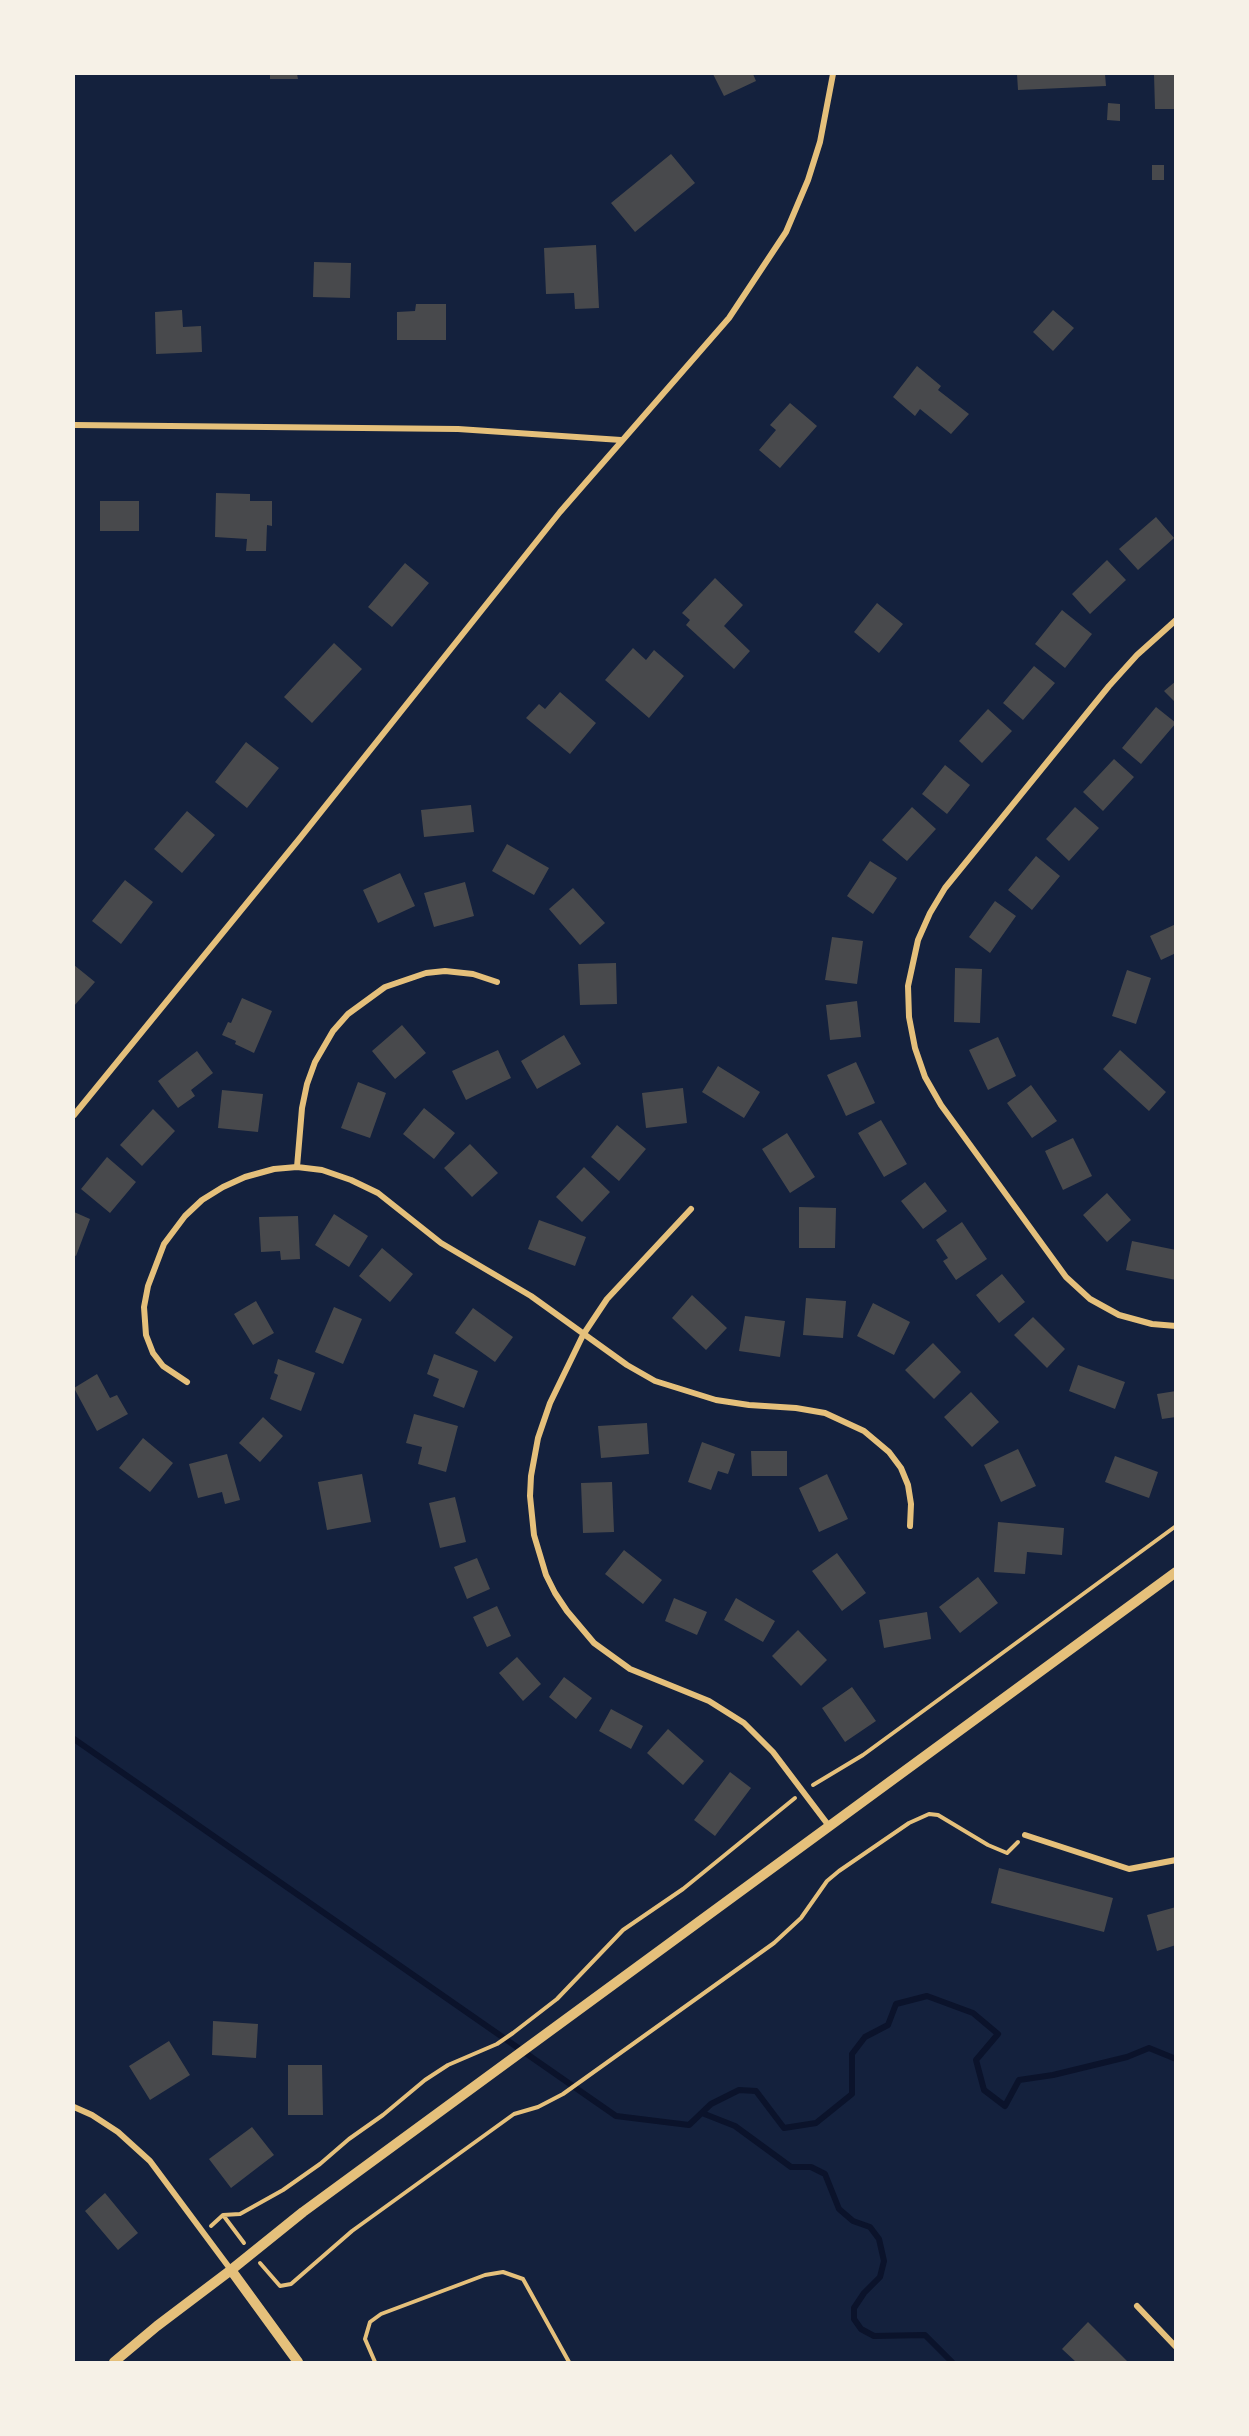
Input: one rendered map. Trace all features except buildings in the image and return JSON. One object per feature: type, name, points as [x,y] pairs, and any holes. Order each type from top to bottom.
[{"type":"street","points":[[74,1115],[300,838],[553,521],[729,318],[786,232],[808,180],[817,151],[833,74]]},
{"type":"street","points":[[74,425],[458,429],[621,440]]},
{"type":"street","points":[[1176,620],[1137,655],[1109,686],[945,888],[918,940],[908,986],[909,1017],[913,1037],[926,1077],[941,1105],[1066,1277],[1090,1299],[1119,1315],[1152,1324],[1176,1326]]},
{"type":"street","points":[[297,1167],[302,1108],[307,1084],[315,1062],[333,1031],[348,1014],[365,999],[385,987],[426,973],[445,971],[473,974],[497,982]]},
{"type":"street","points":[[187,1382],[163,1366],[153,1353],[146,1335],[144,1306],[148,1286],[164,1244],[185,1216],[202,1200],[223,1187],[245,1177],[274,1169],[297,1167],[322,1170],[378,1193],[441,1243],[531,1296],[583,1335],[655,1381],[685,1392],[727,1402],[796,1407],[825,1413],[864,1431],[889,1452],[901,1468],[908,1485],[911,1504],[910,1526]]},
{"type":"street","points":[[691,1209],[607,1299],[583,1335],[550,1403],[534,1456],[530,1496],[531,1516],[537,1545],[546,1575],[567,1611],[594,1643],[630,1669],[650,1679],[691,1693],[727,1711],[759,1737],[829,1826]]},
{"type":"street","points":[[114,2362],[303,2212],[1176,1572]]},
{"type":"street","points":[[1025,1835],[1129,1869],[1176,1860]]},
{"type":"street","points":[[74,2107],[92,2115],[118,2132],[150,2161],[298,2362]]},
{"type":"street","points":[[1137,2306],[1176,2347]]},
{"type":"path","points":[[203,2232],[223,2215],[240,2214],[284,2190],[425,2080],[448,2065],[496,2044],[513,2033],[557,1999],[623,1930],[684,1889],[803,1792],[863,1755],[1176,1526]]},
{"type":"path","points":[[223,2215],[280,2286],[291,2284],[352,2230],[514,2114],[538,2107],[563,2094],[774,1943],[801,1918],[827,1881],[909,1822],[929,1814],[938,1815],[988,1845],[1007,1853],[1025,1835]]},
{"type":"path","points":[[375,2362],[365,2338],[370,2322],[381,2314],[485,2275],[503,2272],[523,2279],[569,2362]]},
{"type":"waterway","points":[[74,1739],[616,2116],[689,2125],[711,2104],[739,2090],[756,2091],[784,2128],[816,2123],[852,2094],[852,2054],[865,2037],[888,2025],[896,2004],[927,1996],[973,2013],[998,2034],[976,2060],[984,2090],[1005,2106],[1019,2080],[1053,2075],[1127,2057],[1149,2048],[1176,2059]]},
{"type":"waterway","points":[[702,2113],[735,2126],[791,2167],[811,2167],[825,2174],[839,2209],[853,2221],[870,2227],[879,2239],[884,2261],[880,2277],[864,2293],[854,2308],[854,2319],[861,2329],[874,2336],[925,2335],[952,2362]]}]
